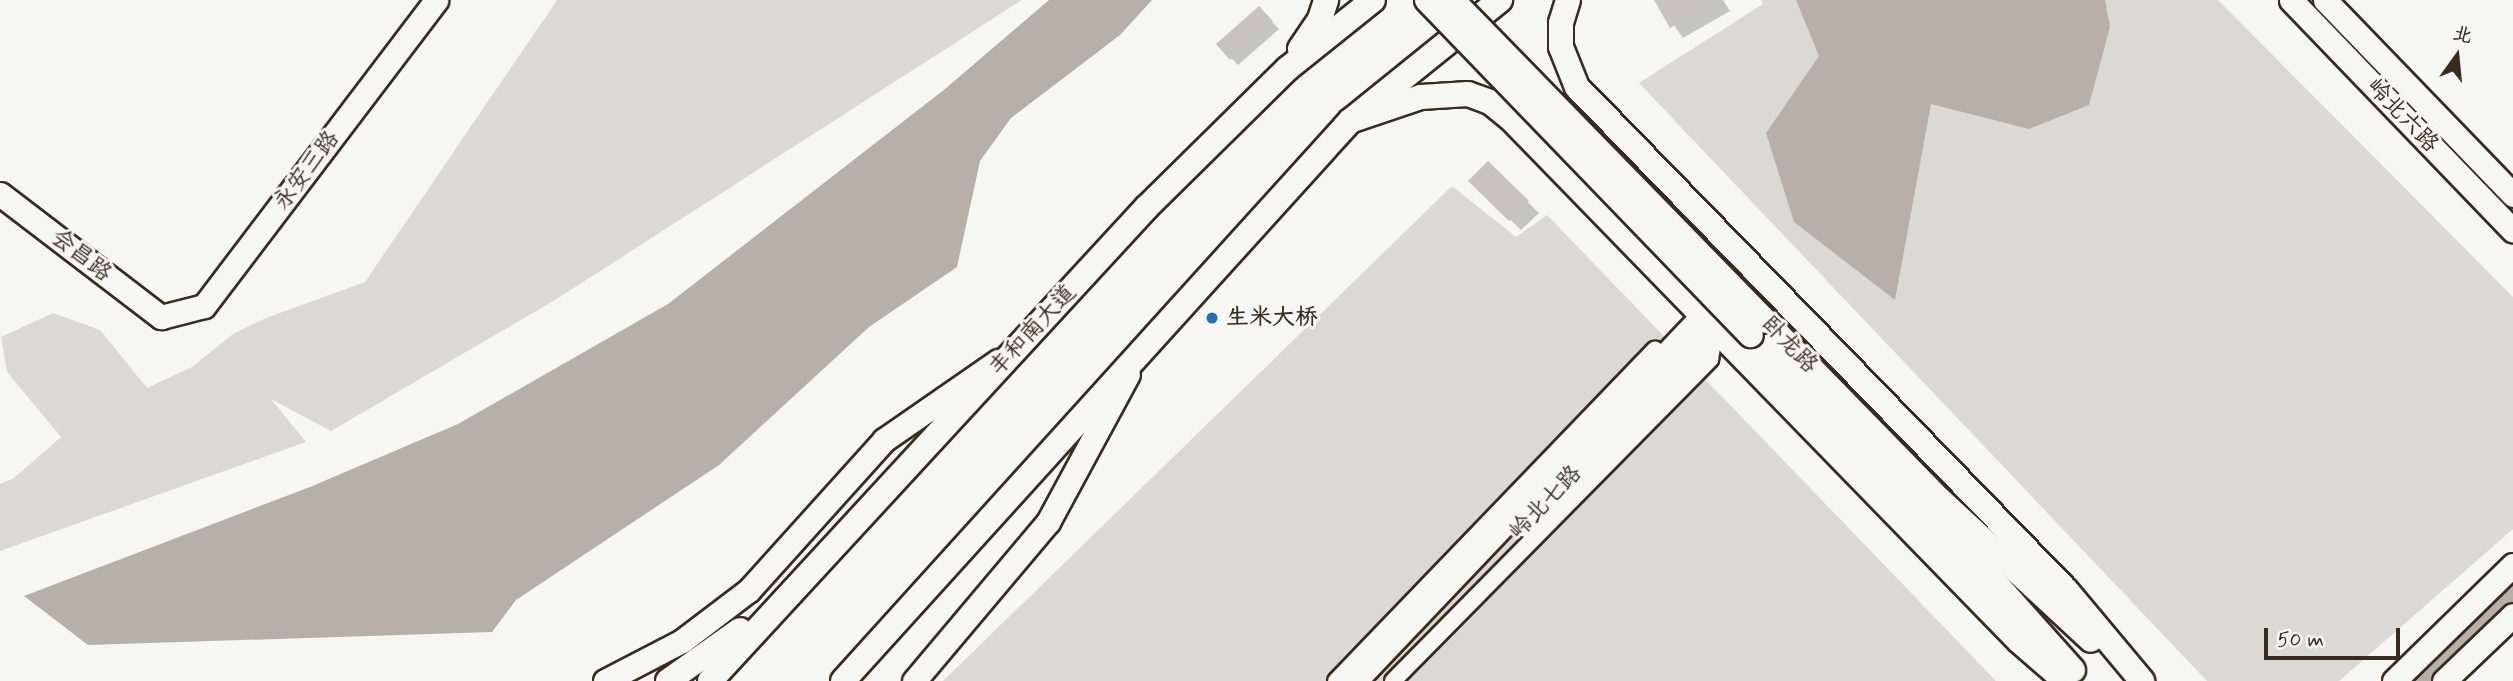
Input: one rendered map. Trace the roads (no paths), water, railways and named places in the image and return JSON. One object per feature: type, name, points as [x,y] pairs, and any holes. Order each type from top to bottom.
[{"type":"main road","points":[[1287,69],[1320,19],[1325,0]]},
{"type":"main road","name":"丰和南大道","points":[[710,681],[1147,207],[1287,69],[1373,0]]},
{"type":"main road","name":"卧龙路","points":[[1427,0],[1758,328],[2135,681]]},
{"type":"main road","name":"卧龙路","points":[[1451,0],[1997,585],[2082,681]]},
{"type":"main road","points":[[843,681],[1043,456],[1134,362],[1350,121],[1500,0]]},
{"type":"main road","name":"卧龙路","points":[[1568,0],[1561,23],[1561,47],[1577,87],[2066,590],[2142,681]]},
{"type":"main road","name":"卧龙路","points":[[1350,121],[1421,97],[1468,94],[1490,103],[1710,320],[2019,641],[2066,681]]},
{"type":"main road","points":[[668,681],[722,646],[825,557]]},
{"type":"street","name":"永安三路","points":[[161,317],[204,306],[436,0]]},
{"type":"street","name":"岭北六路","points":[[2291,0],[2513,231]]},
{"type":"street","name":"岭北六路","points":[[2325,0],[2513,195]]},
{"type":"street","name":"会昌路","points":[[0,194],[161,317]]},
{"type":"street","points":[[1336,681],[1679,324],[1710,320]]},
{"type":"street","points":[[1355,681],[1710,320]]},
{"type":"street","points":[[1393,681],[1710,359],[1710,320]]},
{"type":"street","name":"岭北七路","points":[[1376,681],[1710,320]]},
{"type":"street","points":[[605,681],[682,641],[748,590],[884,440],[1019,345]]},
{"type":"street","points":[[914,681],[1048,522],[1134,362]]},
{"type":"street","points":[[2394,681],[2513,565]]},
{"type":"street","points":[[2444,681],[2513,615]]},
{"type":"waterway","points":[[2425,681],[2513,598]]},
{"type":"place","name":"生米大桥","points":[[1212,318]]}]
